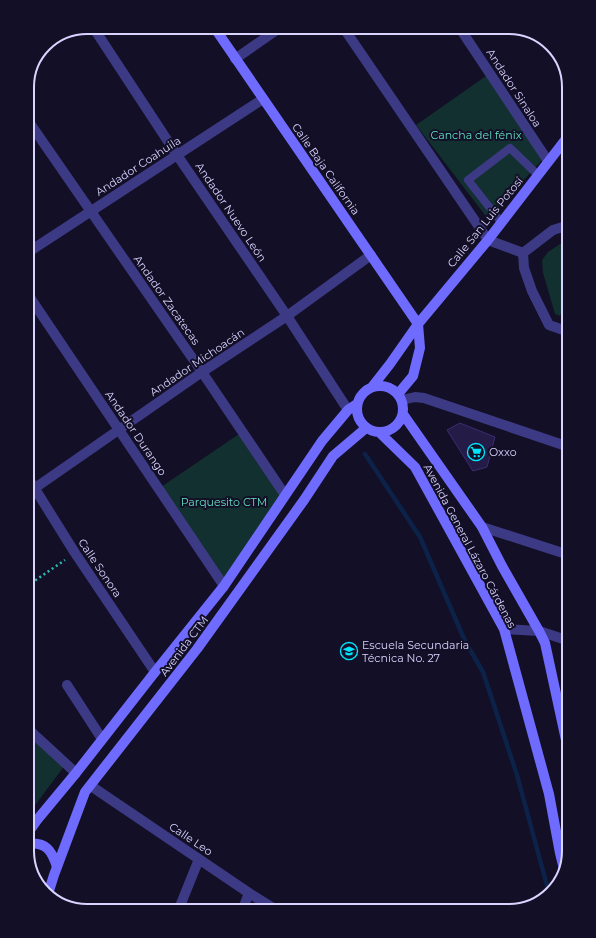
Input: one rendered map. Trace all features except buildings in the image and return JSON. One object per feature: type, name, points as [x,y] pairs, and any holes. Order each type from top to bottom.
[{"type":"main road","name":"Calle Baja California","points":[[219,34],[418,324]]},
{"type":"main road","name":"Calle San Luis Potosí","points":[[372,387],[418,324],[488,240],[562,144]]},
{"type":"main road","points":[[400,397],[413,376],[420,348],[418,324]]},
{"type":"main road","points":[[382,386],[391,388],[400,397],[403,407],[403,414],[399,424],[390,430],[380,433],[372,432],[360,422],[356,413],[357,404],[362,393],[372,387],[382,386]]},
{"type":"main road","name":"Avenida CTM","points":[[34,824],[224,586],[322,441],[348,410],[357,404]]},
{"type":"main road","name":"Avenida General Lázaro Cárdenas","points":[[403,414],[482,527],[502,566],[539,631],[545,643],[562,715]]},
{"type":"main road","name":"Avenida CTM","points":[[50,889],[85,792],[197,649],[304,500],[333,456],[366,428]]},
{"type":"main road","name":"Avenida General Lázaro Cárdenas","points":[[380,433],[415,467],[504,629],[562,845]]},
{"type":"main road","points":[[34,843],[46,846],[53,856],[57,867]]},
{"type":"main road","points":[[46,885],[52,882]]},
{"type":"street","name":"Andador Nuevo León","points":[[98,34],[177,155],[287,316],[348,410]]},
{"type":"street","points":[[235,59],[271,34]]},
{"type":"street","points":[[348,34],[488,240],[523,253]]},
{"type":"street","name":"Andador Sinaloa","points":[[464,34],[548,161]]},
{"type":"street","name":"Andador Coahuila","points":[[34,248],[263,99]]},
{"type":"street","name":"Andador Zacatecas","points":[[34,129],[202,372],[285,496]]},
{"type":"street","points":[[523,253],[553,230],[562,227]]},
{"type":"street","points":[[523,253],[524,268],[532,291],[549,325],[562,330]]},
{"type":"street","name":"Andador Michoacán","points":[[35,488],[202,372],[287,316],[371,255]]},
{"type":"street","name":"Andador Durango","points":[[34,303],[224,586]]},
{"type":"street","points":[[400,397],[424,398],[562,445]]},
{"type":"street","name":"Calle Sonora","points":[[35,488],[75,553],[155,672]]},
{"type":"street","points":[[482,527],[562,553]]},
{"type":"street","points":[[504,629],[539,631],[562,639]]},
{"type":"street","points":[[67,685],[102,739]]},
{"type":"street","points":[[34,734],[76,773]]},
{"type":"street","name":"Calle Leo","points":[[90,786],[267,904]]},
{"type":"street","points":[[181,904],[199,859]]},
{"type":"street","points":[[245,904],[249,893]]},
{"type":"lane","points":[[502,222],[468,180],[510,148],[538,175]]},
{"type":"path","points":[[34,581],[75,553]]},
{"type":"green space","name":"Cancha del fénix","points":[[486,76],[542,160],[488,219],[416,125]]},
{"type":"green space","points":[[562,243],[562,310],[560,316],[555,314],[543,273],[542,260],[548,252]]},
{"type":"green space","name":"Parquesito CTM","points":[[242,432],[285,495],[224,586],[158,489]]},
{"type":"green space","points":[[34,738],[65,765],[34,807]]},
{"type":"waterway","points":[[365,454],[420,537],[465,641],[483,672],[517,775],[548,888]]},
{"type":"place","name":"Oxxo","points":[[476,452]]},
{"type":"place","name":"Escuela Secundaria Técnica No. 27","points":[[349,651]]}]
